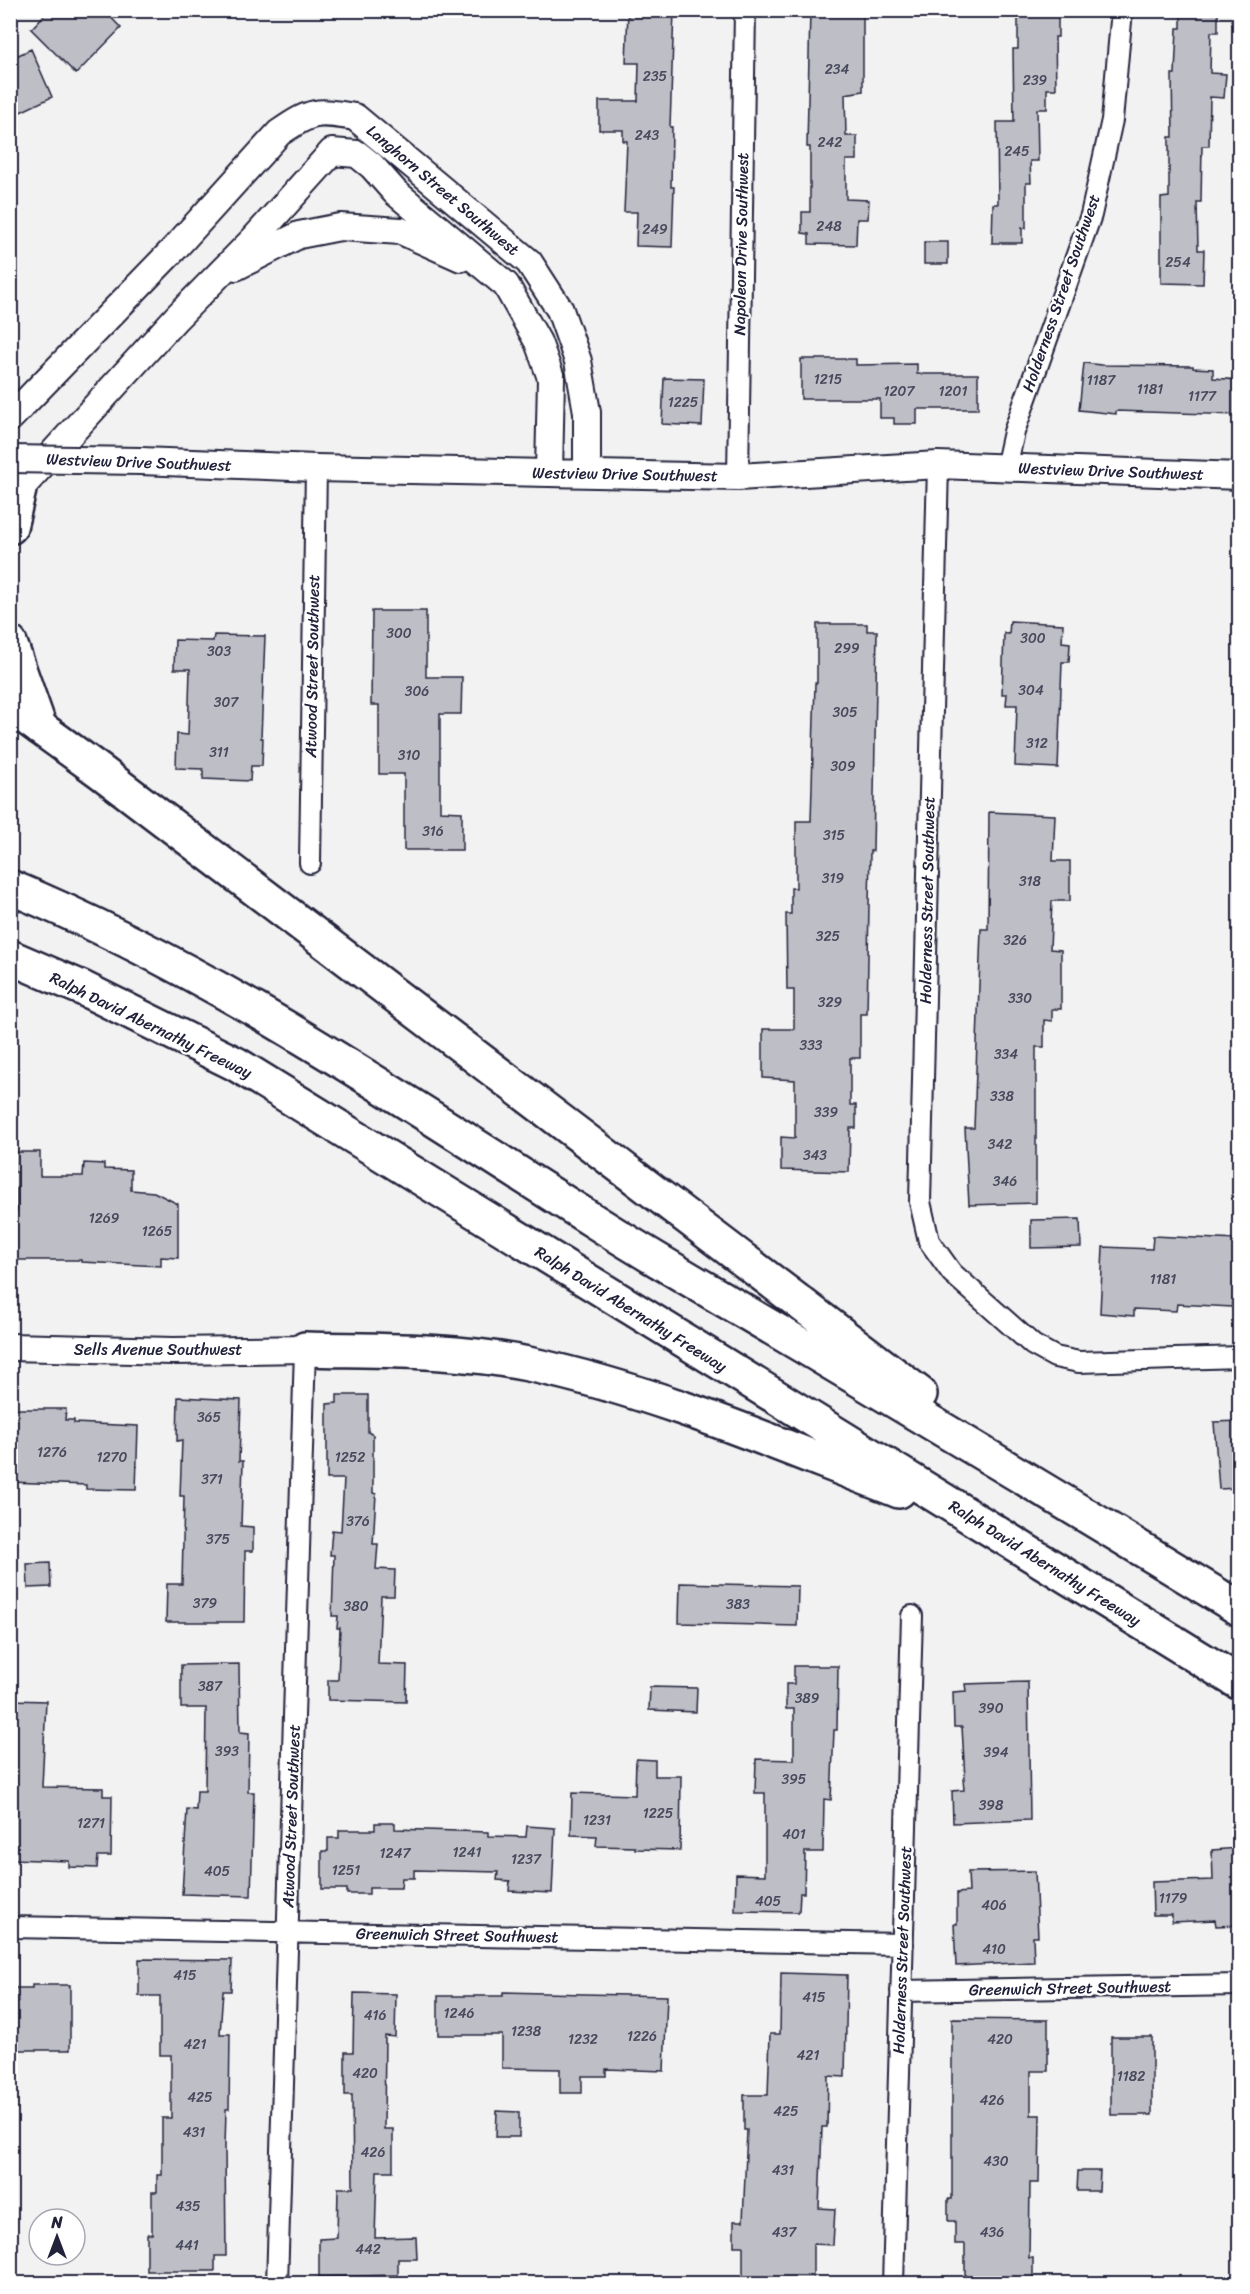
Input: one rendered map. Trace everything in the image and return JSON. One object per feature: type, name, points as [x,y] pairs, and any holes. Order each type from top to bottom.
[{"type":"highway","points":[[10,527],[15,495]]},
{"type":"highway","points":[[10,643],[40,728]]},
{"type":"highway","points":[[10,706],[1049,1492]]},
{"type":"highway","points":[[10,886],[76,914],[190,973],[361,1072],[597,1223],[1049,1492],[1239,1609]]},
{"type":"highway","name":"Ralph David Abernathy Freeway","points":[[10,957],[82,988],[236,1064],[1239,1683]]},
{"type":"highway","points":[[305,1349],[455,1353],[526,1364],[596,1380],[688,1409],[979,1522]]},
{"type":"street","name":"Napoleon Drive Southwest","points":[[738,477],[745,10]]},
{"type":"street","name":"Holderness Street Southwest","points":[[1006,468],[1014,432],[1091,215],[1112,120],[1122,10]]},
{"type":"street","points":[[10,418],[174,249],[279,133],[300,119],[320,112],[332,152],[253,240],[176,318],[15,495]]},
{"type":"street","name":"Langhorn Street Southwest","points":[[320,112],[355,117],[529,262],[560,310],[578,361],[587,412],[587,474]]},
{"type":"street","name":"Langhorn Street Southwest","points":[[332,152],[357,154],[372,166],[395,192],[506,285],[538,342],[551,378],[549,473]]},
{"type":"street","points":[[217,277],[299,235],[340,227],[401,231],[448,254],[483,267]]},
{"type":"street","name":"Westview Drive Southwest","points":[[10,459],[738,477],[938,465],[1239,476]]},
{"type":"street","name":"Holderness Street Southwest","points":[[938,465],[920,1202],[929,1240],[952,1273],[1033,1345],[1055,1357],[1079,1362],[1239,1357]]},
{"type":"street","name":"Atwood Street Southwest","points":[[309,863],[316,468]]},
{"type":"street","name":"Sells Avenue Southwest","points":[[10,1347],[173,1351],[305,1349]]},
{"type":"street","name":"Atwood Street Southwest","points":[[277,2283],[305,1349]]},
{"type":"street","name":"Holderness Street Southwest","points":[[893,2283],[912,1616]]},
{"type":"street","name":"Greenwich Street Southwest","points":[[10,1927],[903,1944]]},
{"type":"street","name":"Greenwich Street Southwest","points":[[901,1991],[1239,1985]]},
{"type":"building","points":[[49,10],[104,10],[121,28],[76,74],[31,29]]},
{"type":"building","points":[[628,10],[674,10],[670,127],[672,127],[671,187],[674,187],[672,247],[636,246],[637,212],[624,212],[627,141],[623,141],[623,130],[599,130],[599,101],[638,101],[639,63],[626,63]]},
{"type":"building","points":[[810,10],[863,10],[863,91],[845,94],[846,136],[857,136],[857,160],[846,160],[846,199],[869,200],[868,219],[857,219],[856,245],[809,244],[809,234],[802,233],[802,212],[810,212],[810,147],[807,147]]},
{"type":"building","points":[[1018,10],[1058,10],[1058,37],[1055,37],[1056,89],[1047,89],[1047,109],[1037,109],[1038,161],[1030,161],[1031,183],[1026,183],[1026,228],[1022,228],[1022,243],[992,243],[993,204],[998,204],[997,122],[1014,122],[1013,49],[1018,49]]},
{"type":"building","points":[[1181,10],[1218,11],[1218,32],[1211,32],[1210,73],[1226,74],[1224,98],[1210,97],[1209,146],[1202,146],[1201,202],[1197,202],[1198,250],[1204,250],[1203,284],[1161,283],[1161,198],[1169,197],[1169,137],[1173,137],[1172,74],[1175,74],[1177,28],[1181,28]]},
{"type":"building","points":[[31,49],[52,97],[10,117],[10,59]]},
{"type":"building","points":[[924,242],[948,242],[948,264],[924,264]]},
{"type":"building","points":[[801,359],[856,359],[856,365],[917,364],[917,374],[978,374],[978,409],[917,409],[917,424],[894,424],[894,418],[880,418],[880,399],[801,399]]},
{"type":"building","points":[[1084,363],[1193,366],[1193,368],[1213,369],[1213,378],[1239,380],[1239,415],[1116,411],[1116,414],[1079,410]]},
{"type":"building","points":[[664,378],[704,379],[702,426],[662,424]]},
{"type":"building","points":[[372,611],[426,611],[426,677],[462,677],[461,714],[440,714],[440,811],[462,812],[462,850],[404,850],[404,774],[379,774],[379,705],[371,705]]},
{"type":"building","points":[[1010,621],[1063,624],[1062,642],[1070,643],[1069,662],[1062,662],[1058,768],[1015,766],[1017,705],[1006,705],[1007,694],[1002,694],[1004,633],[1009,634]]},
{"type":"building","points":[[817,624],[867,624],[867,631],[877,631],[867,1014],[860,1014],[860,1058],[850,1058],[850,1105],[856,1105],[856,1128],[850,1128],[849,1172],[781,1170],[781,1137],[795,1138],[795,1080],[763,1078],[763,1029],[794,1029],[794,990],[787,990],[786,914],[791,914],[791,888],[796,888],[796,821],[811,821]]},
{"type":"building","points":[[214,635],[265,636],[262,766],[251,766],[250,781],[203,779],[203,769],[176,768],[177,734],[188,735],[190,669],[174,669],[175,640],[213,641]]},
{"type":"building","points":[[989,812],[1055,815],[1053,861],[1070,861],[1070,901],[1052,901],[1050,949],[1061,950],[1061,1009],[1052,1009],[1052,1021],[1044,1020],[1044,1047],[1036,1047],[1036,1203],[969,1205],[965,1128],[974,1128],[981,929],[988,929]]},
{"type":"building","points":[[10,1152],[40,1152],[40,1176],[83,1176],[84,1163],[104,1164],[104,1169],[131,1170],[131,1190],[154,1192],[178,1204],[178,1258],[161,1257],[161,1266],[81,1262],[81,1260],[13,1260],[14,1234],[10,1234],[10,1211],[17,1211],[17,1172],[10,1172]]},
{"type":"building","points":[[1080,1219],[1081,1247],[1031,1248],[1031,1220]]},
{"type":"building","points":[[1153,1236],[1238,1240],[1232,1307],[1177,1304],[1176,1311],[1134,1309],[1134,1316],[1100,1313],[1103,1247],[1152,1249]]},
{"type":"building","points":[[337,1395],[368,1395],[368,1432],[373,1435],[373,1493],[376,1494],[373,1544],[378,1544],[376,1569],[395,1570],[394,1596],[381,1596],[378,1664],[407,1665],[406,1702],[328,1700],[328,1680],[338,1680],[340,1628],[337,1628],[338,1616],[332,1616],[334,1555],[330,1555],[332,1530],[341,1531],[344,1479],[327,1479],[327,1404],[337,1403]]},
{"type":"building","points":[[178,1397],[241,1400],[239,1461],[243,1461],[241,1526],[253,1527],[253,1551],[245,1551],[244,1622],[166,1622],[167,1584],[182,1584],[184,1496],[180,1496],[182,1440],[177,1441]]},
{"type":"building","points":[[10,1409],[66,1409],[65,1420],[74,1420],[74,1423],[138,1426],[136,1490],[86,1489],[86,1485],[10,1482]]},
{"type":"building","points":[[1239,1421],[1239,1488],[1219,1489],[1214,1422]]},
{"type":"building","points":[[50,1563],[51,1587],[28,1588],[27,1564]]},
{"type":"building","points":[[680,1583],[798,1586],[797,1626],[679,1623]]},
{"type":"building","points":[[239,1664],[240,1732],[249,1733],[248,1792],[254,1792],[251,1896],[182,1894],[187,1809],[196,1810],[197,1791],[205,1791],[206,1708],[181,1708],[181,1665]]},
{"type":"building","points":[[794,1666],[838,1666],[837,1730],[834,1730],[831,1800],[824,1799],[823,1852],[805,1852],[804,1893],[800,1893],[799,1912],[735,1911],[736,1874],[765,1875],[765,1793],[755,1793],[756,1759],[794,1760],[794,1709],[786,1709],[786,1684],[794,1684]]},
{"type":"building","points":[[1028,1682],[1030,1820],[953,1823],[952,1791],[964,1790],[963,1779],[965,1779],[962,1727],[954,1727],[953,1692],[966,1691],[965,1684]]},
{"type":"building","points":[[650,1687],[697,1688],[696,1712],[649,1710]]},
{"type":"building","points":[[10,1700],[46,1701],[42,1787],[103,1788],[103,1796],[112,1796],[111,1856],[98,1856],[97,1868],[69,1867],[69,1861],[10,1859]]},
{"type":"building","points":[[636,1759],[655,1760],[655,1776],[681,1776],[680,1850],[596,1846],[597,1836],[571,1835],[572,1793],[635,1795]]},
{"type":"building","points":[[375,1823],[395,1823],[395,1829],[488,1832],[488,1836],[526,1837],[527,1826],[555,1828],[552,1893],[509,1891],[510,1881],[497,1880],[498,1872],[414,1870],[414,1878],[402,1878],[401,1888],[369,1888],[369,1894],[347,1894],[347,1889],[322,1889],[322,1851],[328,1851],[328,1838],[339,1838],[339,1830],[375,1830]]},
{"type":"building","points":[[1239,1848],[1239,1925],[1216,1926],[1215,1920],[1172,1922],[1172,1915],[1153,1915],[1152,1882],[1213,1880],[1212,1850]]},
{"type":"building","points":[[1035,1871],[1038,1937],[1033,1937],[1034,1962],[956,1966],[954,1924],[957,1924],[957,1893],[969,1892],[968,1872]]},
{"type":"building","points":[[139,1959],[232,1960],[231,1991],[223,1991],[220,2034],[230,2034],[229,2109],[226,2109],[225,2146],[226,2256],[215,2256],[215,2271],[147,2271],[147,2234],[152,2234],[152,2192],[157,2192],[157,2175],[162,2175],[162,2118],[171,2118],[171,2055],[160,2055],[160,1996],[139,1996]]},
{"type":"building","points":[[781,1973],[847,1975],[845,2077],[828,2076],[827,2127],[822,2127],[819,2208],[835,2209],[833,2245],[813,2244],[813,2283],[743,2283],[743,2246],[734,2246],[734,2221],[743,2221],[747,2130],[744,2130],[744,2095],[768,2095],[770,2034],[780,2034]]},
{"type":"building","points":[[32,1985],[70,1985],[70,2050],[10,2050],[10,1988],[32,1988]]},
{"type":"building","points":[[503,1992],[667,1996],[664,2071],[606,2069],[606,2076],[582,2076],[582,2093],[560,2093],[560,2069],[502,2068],[502,2035],[438,2035],[438,1996],[503,1996]]},
{"type":"building","points":[[354,1993],[396,1994],[395,2037],[385,2036],[384,2129],[393,2129],[393,2171],[377,2171],[375,2238],[416,2237],[417,2259],[398,2259],[398,2275],[319,2277],[319,2239],[337,2238],[338,2188],[353,2188],[352,2095],[345,2095],[345,2052],[353,2052]]},
{"type":"building","points":[[952,2019],[1048,2020],[1048,2071],[1031,2071],[1031,2115],[1040,2115],[1039,2183],[1030,2183],[1029,2258],[1033,2258],[1033,2283],[965,2283],[965,2244],[955,2244],[955,2221],[948,2221],[948,2199],[952,2199]]},
{"type":"building","points":[[1111,2037],[1152,2037],[1152,2115],[1111,2115]]},
{"type":"building","points":[[497,2111],[519,2112],[519,2137],[496,2137]]},
{"type":"building","points":[[1078,2171],[1100,2171],[1099,2191],[1077,2191]]}]
